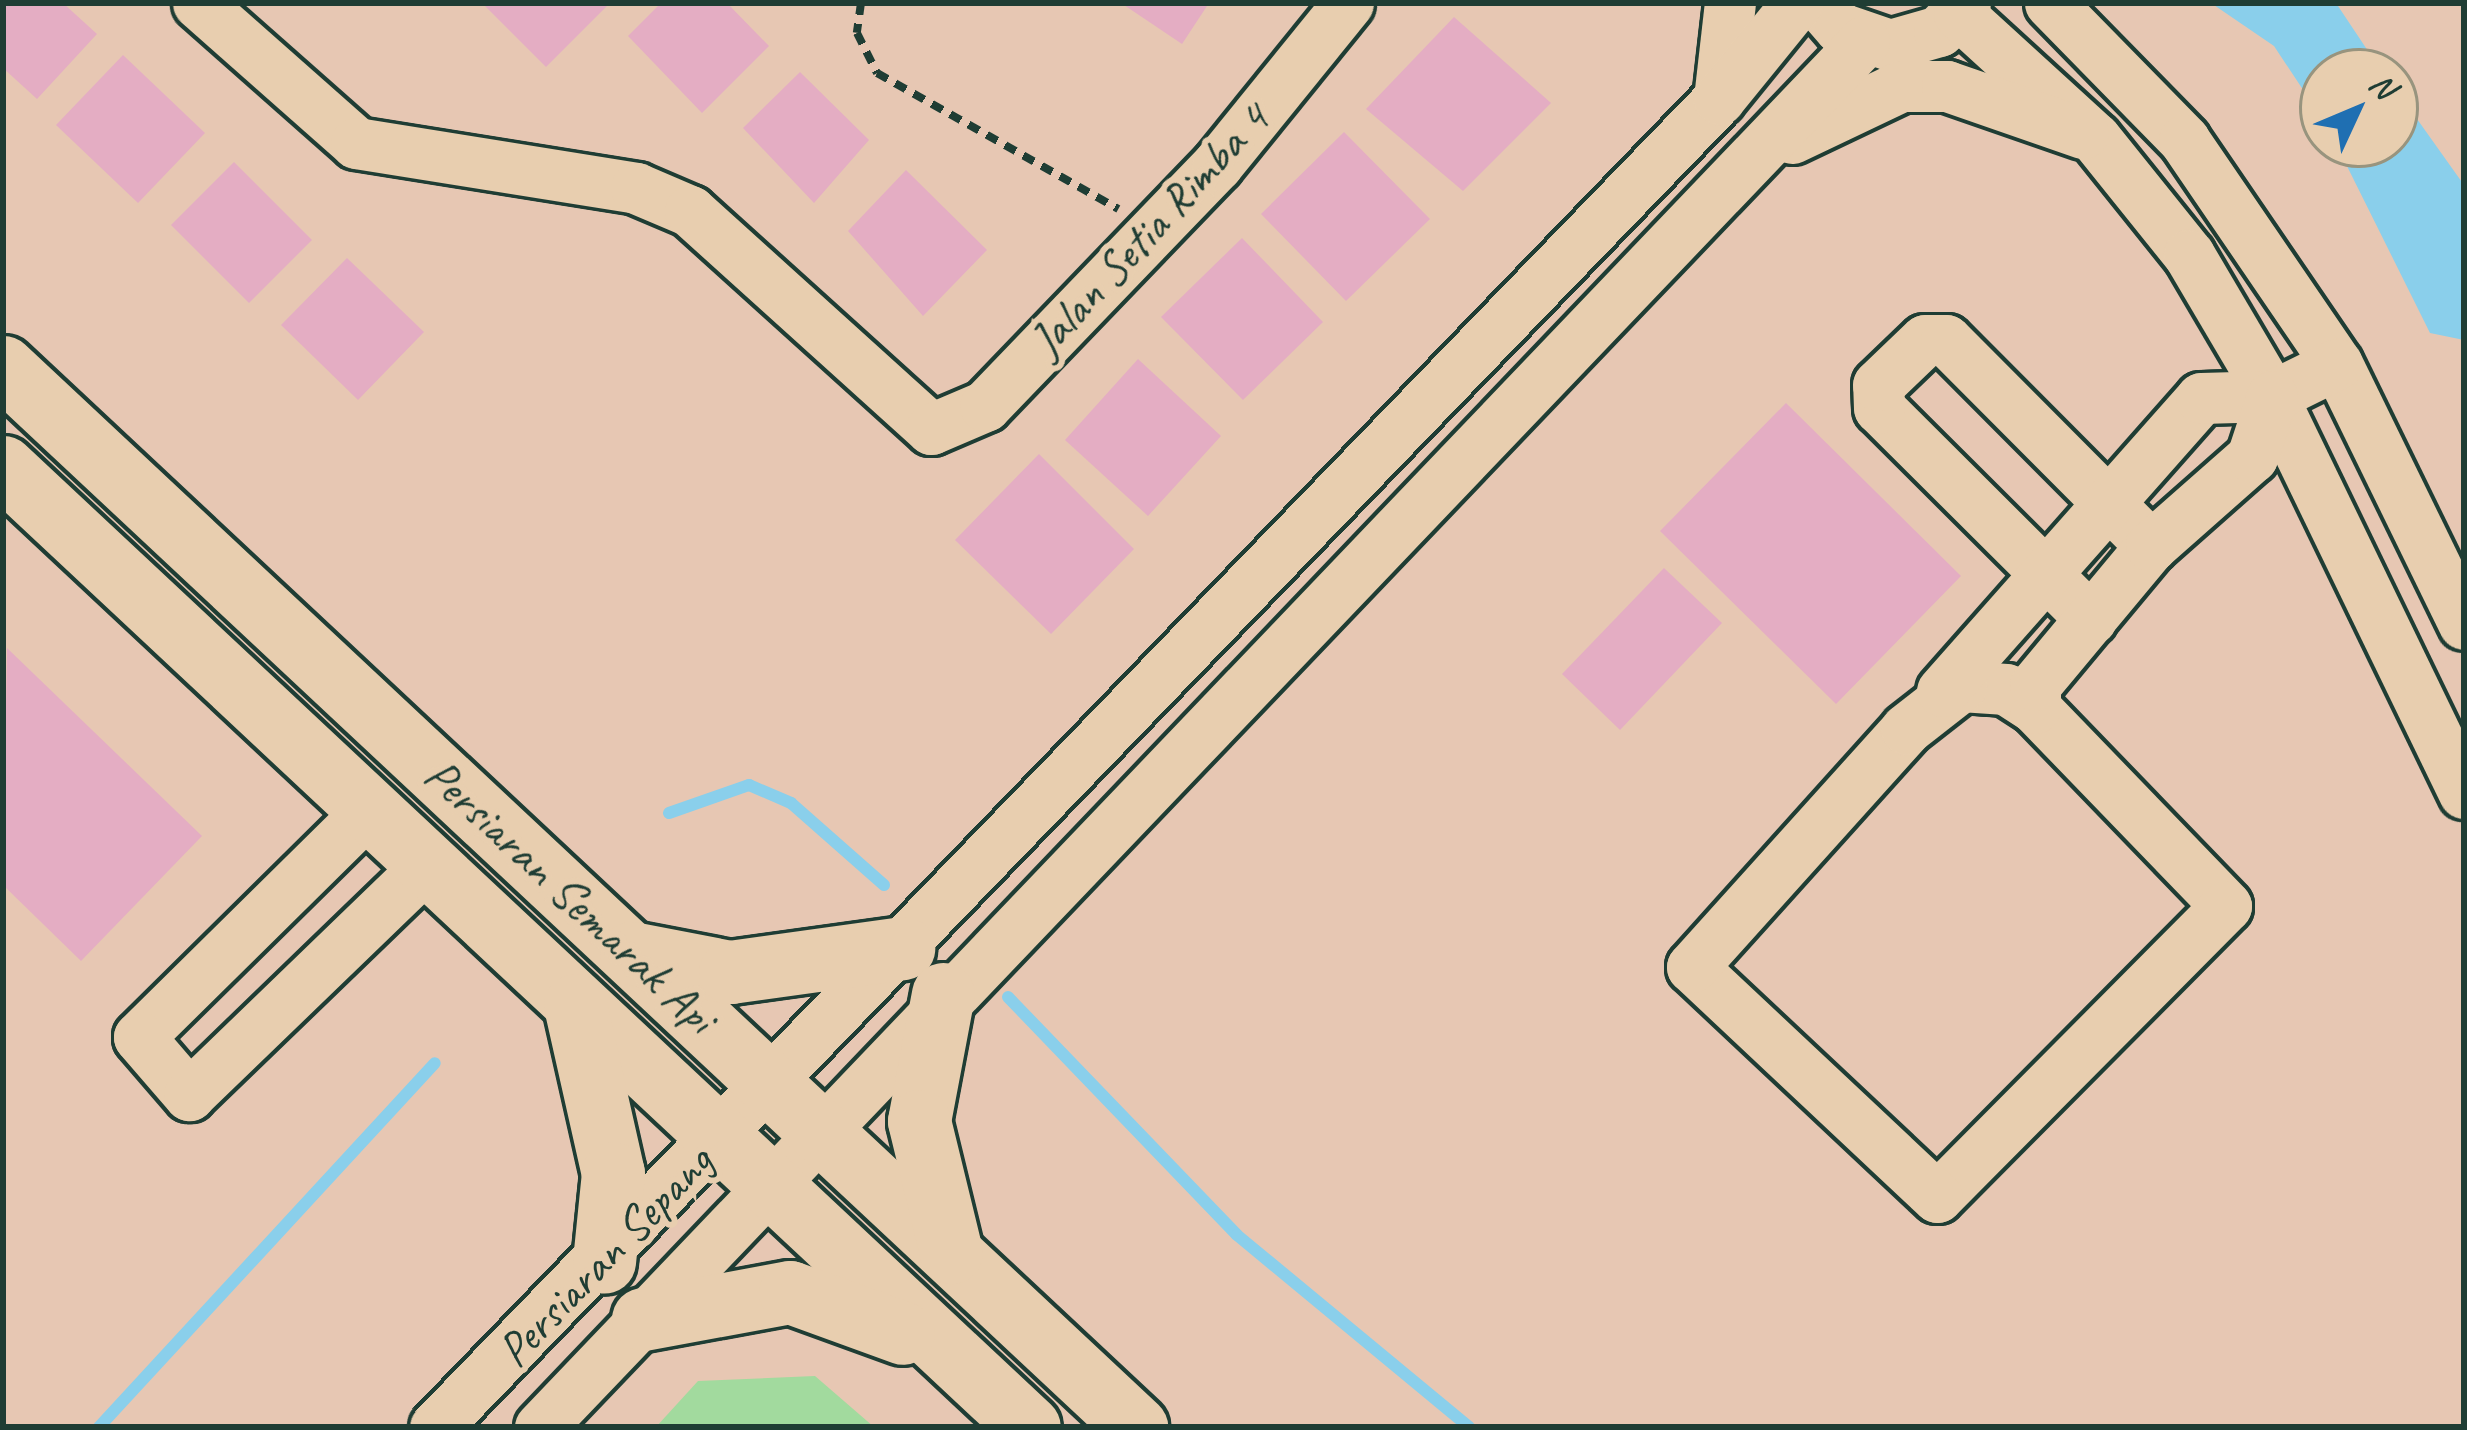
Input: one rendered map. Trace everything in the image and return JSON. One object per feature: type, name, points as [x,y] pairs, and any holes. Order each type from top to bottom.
[{"type":"main road","name":"Persiaran Semarak Api","points":[[3,368],[1136,1427]]},
{"type":"main road","name":"Persiaran Semarak Api","points":[[8,481],[428,864],[1029,1427]]},
{"type":"main road","points":[[632,953],[730,972],[923,971],[919,1121],[951,1252]]},
{"type":"main road","points":[[573,999],[613,1173],[604,1262]]},
{"type":"main road","points":[[643,1319],[758,1292],[819,1295],[953,1357]]},
{"type":"street","name":"Jalan Setia Rimba 4","points":[[198,3],[356,143],[636,188],[690,211],[931,429],[985,406],[1154,231],[1348,3]]},
{"type":"street","points":[[1719,99],[1730,3]]},
{"type":"street","points":[[923,971],[1719,99],[1797,3]]},
{"type":"street","points":[[1818,3],[1864,41],[1916,41],[1962,8],[2095,138],[2189,255],[2272,396],[2464,793]]},
{"type":"street","points":[[2050,3],[2183,140],[2337,364],[2446,535],[2463,625],[2408,674]]},
{"type":"street","points":[[923,971],[1864,41]]},
{"type":"street","points":[[1723,182],[1849,104],[1900,86],[1947,86],[2095,138]]},
{"type":"street","points":[[2091,619],[1958,493],[1874,399],[1936,337],[2152,546]]},
{"type":"street","points":[[1942,691],[1986,685],[2035,708],[2226,906],[1937,1197],[1692,968],[1942,691],[2104,500],[2201,398],[2272,396],[2337,364]]},
{"type":"street","points":[[2035,708],[2035,685],[2152,546],[2252,458],[2272,396]]},
{"type":"street","points":[[1958,493],[2005,619]]},
{"type":"street","points":[[369,810],[139,1037],[189,1095],[428,864]]},
{"type":"street","name":"Persiaran Sepang","points":[[435,1427],[604,1262],[772,1083],[923,971]]},
{"type":"street","name":"Persiaran Sepang","points":[[540,1427],[821,1129],[923,971]]},
{"type":"path","points":[[861,3],[857,33],[877,73],[1154,231]]},
{"type":"green space","points":[[815,1376],[874,1427],[656,1427],[698,1381]]},
{"type":"water","points":[[2211,3],[2336,3],[2366,48],[2299,48],[2299,84],[2274,46]]},
{"type":"water","points":[[2419,122],[2464,185],[2464,340],[2430,333],[2348,168],[2419,168]]},
{"type":"building","points":[[3,3],[63,3],[97,34],[37,99],[3,68]]},
{"type":"building","points":[[482,3],[610,3],[546,67]]},
{"type":"building","points":[[661,3],[727,3],[769,46],[702,113],[628,36]]},
{"type":"building","points":[[1121,3],[1209,3],[1182,44]]},
{"type":"building","points":[[1454,17],[1551,103],[1463,191],[1366,109]]},
{"type":"building","points":[[123,55],[205,133],[138,203],[56,125]]},
{"type":"building","points":[[800,72],[869,140],[814,203],[743,128]]},
{"type":"building","points":[[1344,132],[1430,219],[1346,301],[1261,214]]},
{"type":"building","points":[[234,162],[312,240],[249,303],[171,225]]},
{"type":"building","points":[[906,170],[987,250],[923,316],[848,231]]},
{"type":"building","points":[[1242,238],[1323,322],[1243,400],[1161,317]]},
{"type":"building","points":[[347,258],[424,332],[358,400],[281,325]]},
{"type":"building","points":[[1138,359],[1221,436],[1148,516],[1065,440]]},
{"type":"building","points":[[1786,403],[1961,576],[1836,704],[1660,531]]},
{"type":"building","points":[[1039,454],[1134,549],[1051,634],[955,540]]},
{"type":"building","points":[[1664,568],[1722,623],[1620,730],[1562,674]]},
{"type":"building","points":[[7,648],[202,836],[81,961],[3,885]]},
{"type":"waterway","points":[[669,813],[749,785],[791,803],[884,885]]},
{"type":"waterway","points":[[1008,997],[1237,1235],[1469,1427]]},
{"type":"waterway","points":[[99,1427],[435,1063]]}]
